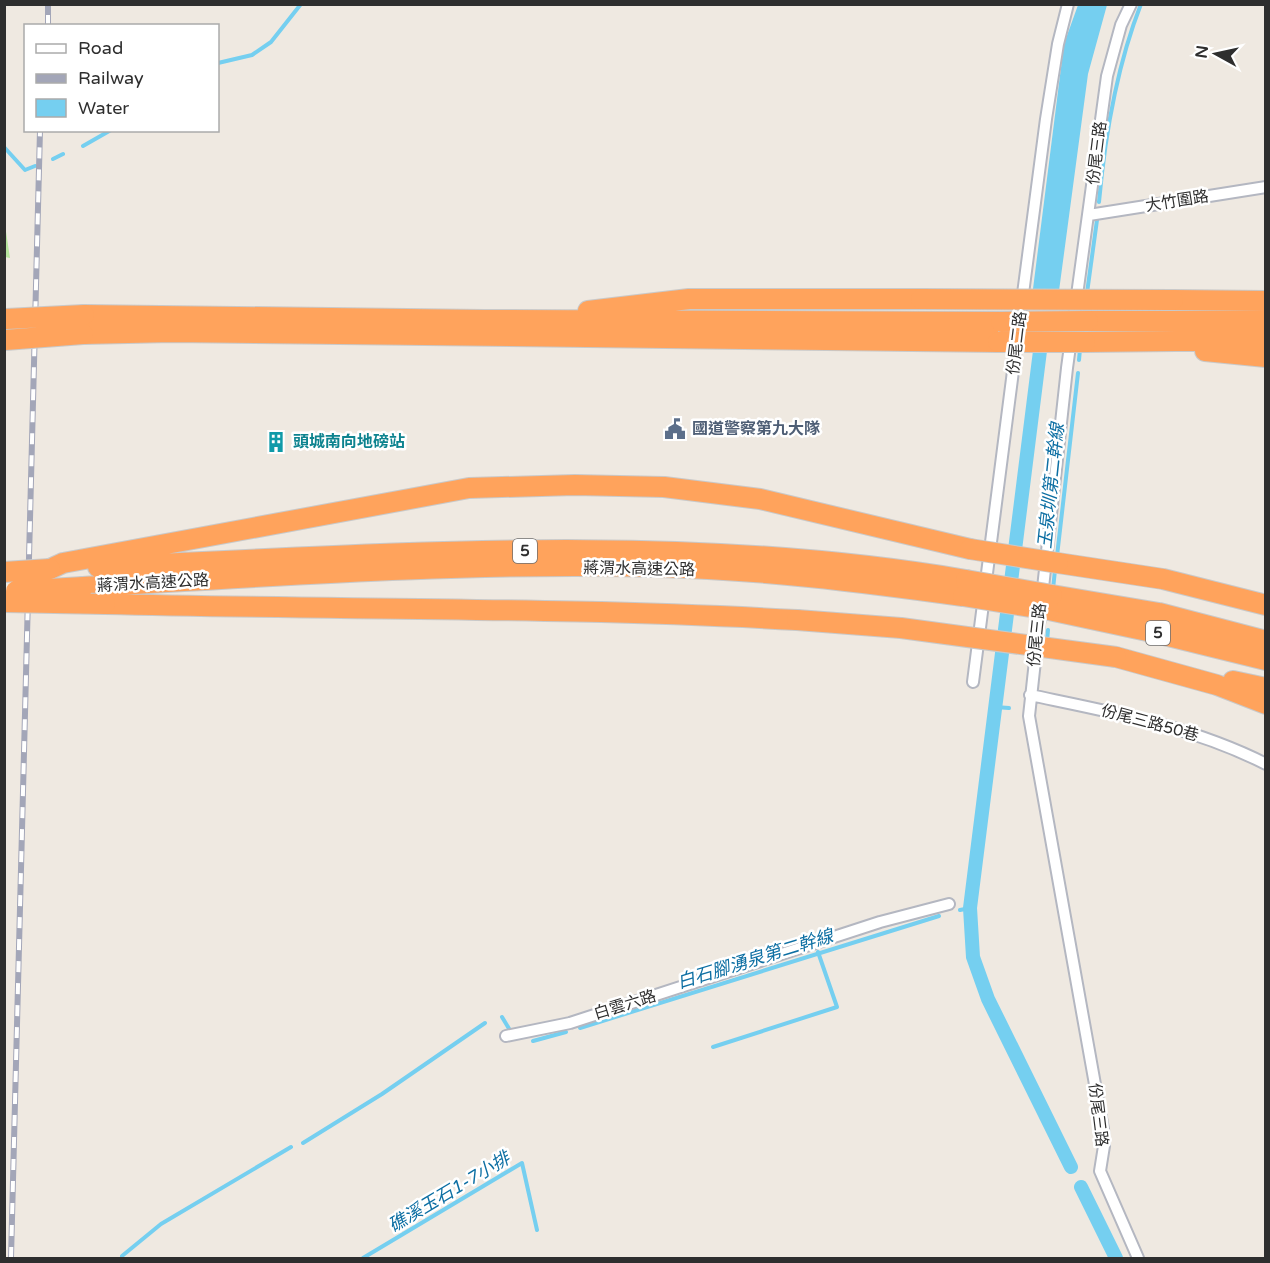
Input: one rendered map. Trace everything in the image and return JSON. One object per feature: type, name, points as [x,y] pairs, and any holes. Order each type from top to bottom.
[{"type":"highway","points":[[484,320],[689,299],[1266,302]]},
{"type":"highway","points":[[5,319],[161,332],[998,342],[1266,340]]},
{"type":"highway","points":[[5,340],[83,325],[484,320],[1266,321]]},
{"type":"highway","points":[[1107,342],[1266,357]]},
{"type":"highway","points":[[83,572],[469,488],[576,485],[664,487],[760,499],[970,549],[1163,579],[1266,605]]},
{"type":"highway","name":"蔣渭水高速公路","points":[[4,572],[50,569],[83,572],[442,552],[631,551],[895,568],[964,588],[1051,603],[1159,613],[1266,641]]},
{"type":"highway","name":"蔣渭水高速公路","points":[[4,591],[83,572]]},
{"type":"highway","points":[[4,602],[341,610],[659,612],[797,620],[901,628],[1116,657],[1266,688]]},
{"type":"highway","name":"蔣渭水高速公路","points":[[1051,603],[1152,632],[1266,660]]},
{"type":"highway","points":[[1116,657],[1217,685],[1266,704]]},
{"type":"street","name":"份尾二路","points":[[973,682],[1046,119],[1058,44],[1068,4]]},
{"type":"street","name":"份尾三路","points":[[1131,4],[1121,25],[1107,76],[1067,368],[1029,717],[1103,1129],[1104,1146],[1100,1171],[1138,1258]]},
{"type":"street","name":"大竹圍路","points":[[1089,215],[1266,187]]},
{"type":"street","name":"份尾三路50巷","points":[[1030,695],[1159,722],[1224,744],[1266,764]]},
{"type":"street","name":"白雲六路","points":[[506,1036],[570,1023],[880,922],[949,904]]},
{"type":"green space","points":[[5,225],[10,258],[5,257]]},
{"type":"water","points":[[1078,5],[1107,5],[1088,74],[1059,291],[1033,289],[1064,44]]},
{"type":"waterway","points":[[219,63],[252,55],[271,42],[301,4]]},
{"type":"waterway","name":"玉泉圳第二幹線","points":[[1099,202],[1118,77],[1141,4]]},
{"type":"waterway","points":[[83,146],[108,132]]},
{"type":"waterway","points":[[4,147],[25,170],[35,166]]},
{"type":"waterway","points":[[53,159],[63,154]]},
{"type":"waterway","name":"玉泉圳第二幹線","points":[[1087,293],[1097,220]]},
{"type":"waterway","points":[[1042,335],[970,908],[973,957],[988,999],[1071,1167]]},
{"type":"waterway","name":"玉泉圳第二幹線","points":[[1079,360],[1080,349]]},
{"type":"waterway","name":"玉泉圳第二幹線","points":[[1057,556],[1078,373]]},
{"type":"waterway","name":"玉泉圳第二幹線","points":[[1053,589],[1055,570]]},
{"type":"waterway","name":"玉泉圳第二幹線","points":[[1047,641],[1048,630]]},
{"type":"waterway","points":[[995,707],[1009,708]]},
{"type":"waterway","name":"白石腳湧泉第二幹線","points":[[960,910],[970,908]]},
{"type":"waterway","name":"白石腳湧泉第二幹線","points":[[580,1028],[939,916]]},
{"type":"waterway","points":[[713,1047],[837,1007],[818,952]]},
{"type":"waterway","name":"白石腳湧泉第二幹線","points":[[502,1017],[511,1032]]},
{"type":"waterway","name":"白石腳湧泉第二幹線","points":[[303,1143],[382,1094],[485,1023]]},
{"type":"waterway","name":"白石腳湧泉第二幹線","points":[[533,1041],[566,1032]]},
{"type":"waterway","name":"白石腳湧泉第二幹線","points":[[122,1256],[161,1224],[291,1147]]},
{"type":"waterway","name":"礁溪玉石1-7小排","points":[[363,1258],[522,1163],[537,1230]]},
{"type":"waterway","points":[[1081,1187],[1116,1258]]},
{"type":"railway","points":[[48,4],[48,24]]},
{"type":"railway","points":[[11,1258],[40,132]]},
{"type":"place","name":"國道警察第九大隊","points":[[675,429]]},
{"type":"place","name":"頭城南向地磅站","points":[[276,442]]}]
